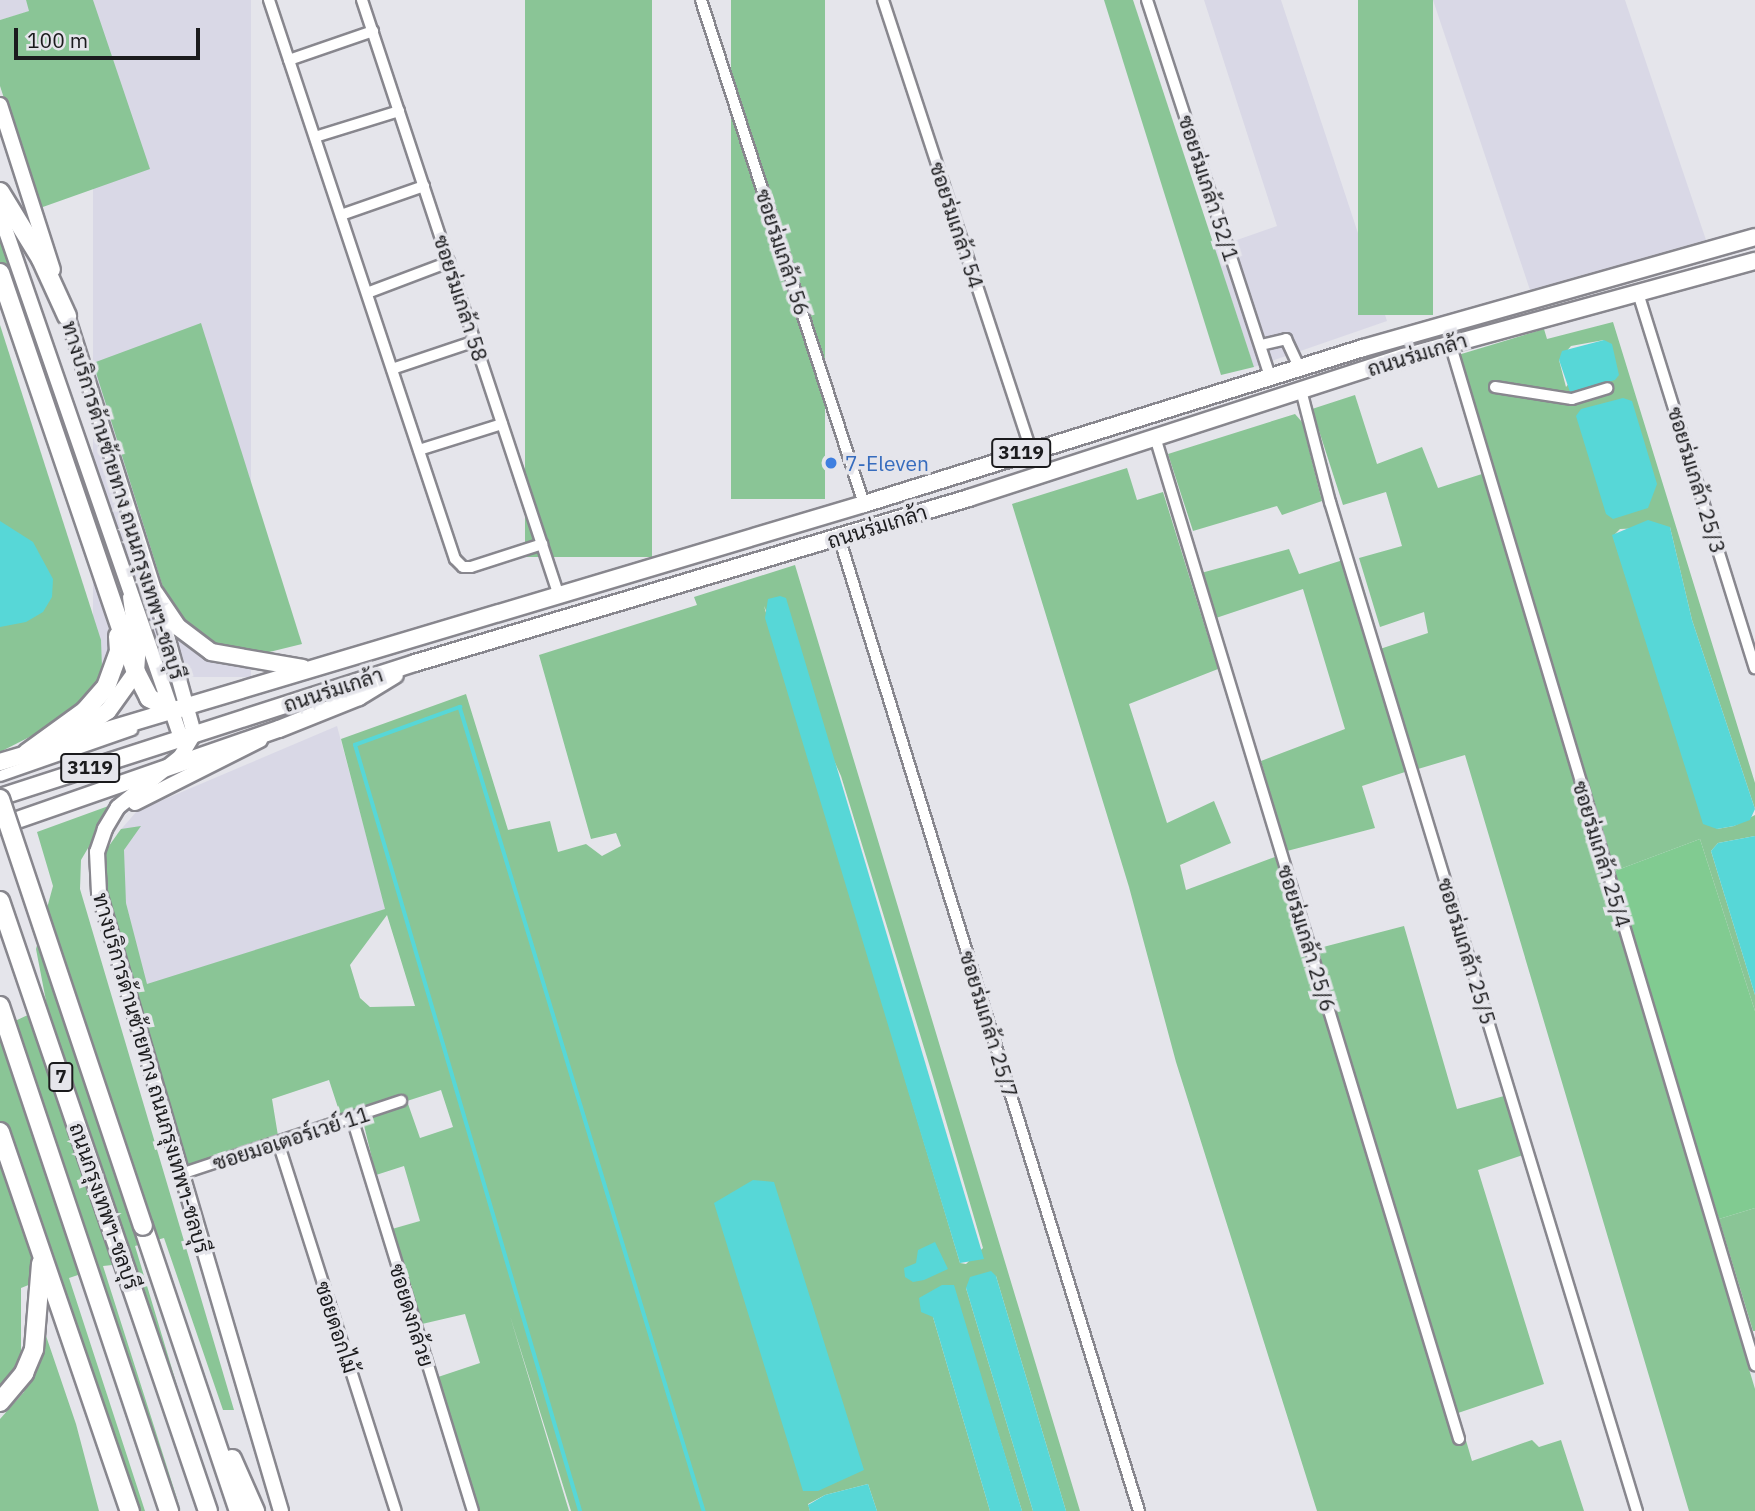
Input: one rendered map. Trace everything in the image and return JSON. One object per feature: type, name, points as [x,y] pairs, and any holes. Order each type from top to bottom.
[{"type":"highway","points":[[0,192],[41,259],[67,316]]},
{"type":"highway","points":[[0,273],[136,673],[149,698],[181,709]]},
{"type":"highway","points":[[27,753],[85,711],[106,687],[118,650],[117,621]]},
{"type":"highway","points":[[0,798],[239,1511]]},
{"type":"highway","name":"ถนนกรุงเทพฯ-ชลบุรี","points":[[0,901],[208,1511]]},
{"type":"highway","name":"ถนนกรุงเทพฯ-ชลบุรี","points":[[0,1006],[169,1511]]},
{"type":"highway","points":[[0,1132],[130,1511]]},
{"type":"highway","points":[[0,1402],[24,1373],[34,1349],[40,1252]]},
{"type":"highway","points":[[193,1376],[256,1511]]},
{"type":"main road","name":"ทางบริการด้านซ้ายทาง ถนนกรุงเทพฯ-ชลบุรี","points":[[0,104],[155,593],[188,736],[164,772],[118,807],[105,829],[97,852],[99,893],[281,1511]]},
{"type":"main road","name":"ทางบริการด้านซ้ายทาง ถนนกรุงเทพฯ-ชลบุรี","points":[[0,214],[109,541],[181,709]]},
{"type":"main road","name":"ถนนร่มเกล้า","points":[[0,762],[864,504],[1299,367],[1755,237]]},
{"type":"main road","name":"ถนนร่มเกล้า","points":[[0,798],[415,663],[839,537],[1450,344],[1755,261]]},
{"type":"main road","points":[[155,593],[178,627],[211,652],[312,669]]},
{"type":"main road","points":[[59,744],[108,711],[136,673],[138,646],[131,597]]},
{"type":"main road","points":[[0,826],[164,772],[279,729],[359,697],[415,663]]},
{"type":"main road","points":[[105,829],[142,798],[279,729]]},
{"type":"street","points":[[269,0],[458,565],[471,567],[542,544]]},
{"type":"street","name":"ซอยร่มเกล้า 58","points":[[362,0],[559,596]]},
{"type":"street","name":"ซอยร่มเกล้า 56","points":[[701,0],[864,504]]},
{"type":"street","name":"ซอยร่มเกล้า 54","points":[[883,0],[1031,450]]},
{"type":"street","name":"ซอยร่มเกล้า 52/1","points":[[1147,0],[1270,376]]},
{"type":"street","points":[[289,60],[373,31]]},
{"type":"street","points":[[315,137],[399,111]]},
{"type":"street","points":[[341,215],[424,186]]},
{"type":"street","points":[[367,293],[449,262]]},
{"type":"street","name":"ซอยร่มเกล้า 25/3","points":[[1638,293],[1755,668]]},
{"type":"street","points":[[1261,345],[1286,339],[1299,367]]},
{"type":"street","points":[[392,369],[475,341]]},
{"type":"street","name":"ซอยร่มเกล้า 25/4","points":[[1450,344],[1755,1365]]},
{"type":"street","points":[[1496,387],[1572,398],[1607,388]]},
{"type":"street","name":"ซอยร่มเกล้า 25/5","points":[[1301,390],[1330,502],[1637,1511]]},
{"type":"street","points":[[419,450],[502,424]]},
{"type":"street","name":"ซอยร่มเกล้า 25/6","points":[[1154,437],[1459,1439]]},
{"type":"street","name":"ซอยร่มเกล้า 25/7","points":[[839,537],[1139,1511]]},
{"type":"street","points":[[0,776],[181,709]]},
{"type":"street","name":"ซอยมอเตอร์เวย์ 11","points":[[181,1174],[401,1101]]},
{"type":"street","name":"ซอยดงกล้วย","points":[[352,1118],[473,1511]]},
{"type":"street","name":"ซอยดอกไม้","points":[[278,1142],[396,1511]]},
{"type":"shaded area","points":[[0,0],[26,0],[30,11],[0,20]]},
{"type":"shaded area","points":[[93,0],[251,0],[251,677],[93,677]]},
{"type":"shaded area","points":[[1204,0],[1281,0],[1387,321],[1254,367],[1214,248],[1277,226]]},
{"type":"shaded area","points":[[1433,0],[1625,0],[1706,240],[1530,290]]},
{"type":"shaded area","points":[[337,726],[386,909],[146,985],[126,903],[117,834],[137,811]]},
{"type":"green space","points":[[26,0],[93,0],[150,169],[40,208],[0,86],[0,20],[29,11]]},
{"type":"green space","points":[[525,0],[652,0],[652,557],[525,557]]},
{"type":"green space","points":[[731,0],[825,0],[825,499],[731,499]]},
{"type":"green space","points":[[1104,0],[1133,0],[1254,367],[1221,375]]},
{"type":"green space","points":[[1358,0],[1433,0],[1433,315],[1358,315]]},
{"type":"green space","points":[[0,222],[123,591],[83,500],[0,264]]},
{"type":"green space","points":[[1613,322],[1755,783],[1755,809],[1692,620],[1670,527],[1620,529],[1613,536],[1662,690],[1717,829],[1734,826],[1755,815],[1755,836],[1718,843],[1711,851],[1755,995],[1755,1011],[1700,839],[1612,872],[1458,355],[1544,329],[1547,339]],"holes":[[[1604,340],[1566,387],[1559,360],[1571,346]]]},
{"type":"green space","points":[[201,323],[302,644],[253,656],[205,640],[167,600],[93,363]]},
{"type":"green space","points":[[0,325],[101,640],[102,668],[90,698],[61,721],[0,752]]},
{"type":"green space","points":[[1355,395],[1377,464],[1422,447],[1438,488],[1482,474],[1755,1389],[1755,1511],[1689,1511],[1465,755],[1418,769],[1380,649],[1428,633],[1424,612],[1380,627],[1359,558],[1402,546],[1386,492],[1343,505],[1312,409]]},
{"type":"green space","points":[[1295,414],[1302,422],[1322,501],[1282,515],[1277,506],[1193,531],[1168,454]]},
{"type":"green space","points":[[1127,468],[1137,500],[1163,492],[1218,669],[1129,704],[1167,823],[1214,801],[1231,843],[1180,865],[1186,890],[1275,857],[1304,952],[1404,926],[1457,1109],[1504,1096],[1523,1155],[1478,1170],[1544,1384],[1458,1413],[1472,1461],[1532,1440],[1539,1447],[1561,1440],[1584,1511],[1317,1511],[1176,1062],[1129,887],[1012,504]]},
{"type":"green space","points":[[1289,549],[1299,574],[1343,560],[1408,771],[1362,786],[1375,828],[1287,851],[1261,761],[1345,729],[1303,589],[1216,618],[1201,573]]},
{"type":"green space","points":[[795,565],[1080,1511],[1066,1511],[996,1276],[966,1288],[1033,1511],[1022,1511],[979,1371],[933,1317],[990,1511],[877,1511],[868,1484],[825,1495],[808,1504],[810,1511],[571,1511],[510,1316],[569,1511],[479,1511],[438,1377],[480,1363],[465,1314],[422,1324],[392,1229],[420,1221],[404,1166],[376,1175],[362,1117],[343,1123],[329,1080],[272,1099],[280,1148],[185,1170],[101,878],[106,850],[121,829],[141,826],[124,850],[126,903],[147,984],[385,909],[341,739],[466,694],[508,830],[550,821],[558,852],[586,844],[602,856],[621,846],[616,833],[591,839],[539,655],[697,605],[694,597]],"holes":[[[764,606],[841,776],[983,1248],[966,1264],[960,1263]],[[387,915],[415,1006],[370,1007],[360,998],[350,965]],[[441,1090],[453,1127],[420,1138],[407,1101]]]},
{"type":"green space","points":[[114,804],[81,860],[80,889],[234,1410],[223,1410],[164,1238],[135,1246],[188,1422],[131,1263],[103,1266],[181,1511],[96,1269],[69,1278],[145,1511],[136,1511],[56,1274],[21,1288],[21,1361],[0,1395],[0,1028],[47,1006],[36,949],[53,886],[37,832]]},
{"type":"green space","points":[[1700,839],[1755,1011],[1755,1208],[1719,1219],[1612,872]]},
{"type":"green space","points":[[1755,1208],[1755,1331],[1753,1331],[1719,1219]]},
{"type":"green space","points":[[43,1327],[76,1424],[99,1511],[0,1511],[0,1419],[24,1392]]},
{"type":"water","points":[[1604,340],[1612,344],[1619,375],[1615,380],[1570,392],[1559,360],[1562,351]]},
{"type":"water","points":[[1623,398],[1632,401],[1657,484],[1648,508],[1613,519],[1606,514],[1576,416],[1581,409]]},
{"type":"water","points":[[1648,520],[1670,527],[1692,620],[1755,809],[1750,820],[1734,826],[1717,829],[1703,824],[1612,535]]},
{"type":"water","points":[[0,521],[33,542],[53,579],[52,597],[43,612],[26,622],[0,627]]},
{"type":"water","points":[[780,596],[786,598],[984,1259],[960,1263],[765,618],[768,599]]},
{"type":"water","points":[[1755,836],[1755,995],[1711,851],[1718,843]]},
{"type":"water","points":[[753,1180],[774,1182],[864,1470],[818,1491],[803,1491],[714,1203]]},
{"type":"water","points":[[935,1242],[948,1269],[924,1280],[913,1282],[905,1277],[904,1268],[916,1263],[918,1250]]},
{"type":"water","points":[[991,1271],[996,1276],[1066,1511],[1033,1511],[966,1288],[970,1277]]},
{"type":"water","points":[[942,1285],[954,1285],[1022,1511],[990,1511],[933,1317],[921,1312],[919,1298]]},
{"type":"water","points":[[868,1484],[877,1511],[810,1511],[808,1505],[825,1495]]},
{"type":"waterway","points":[[580,1511],[355,745],[460,707],[704,1511]]},
{"type":"place","name":"7-Eleven","points":[[831,463]]}]
